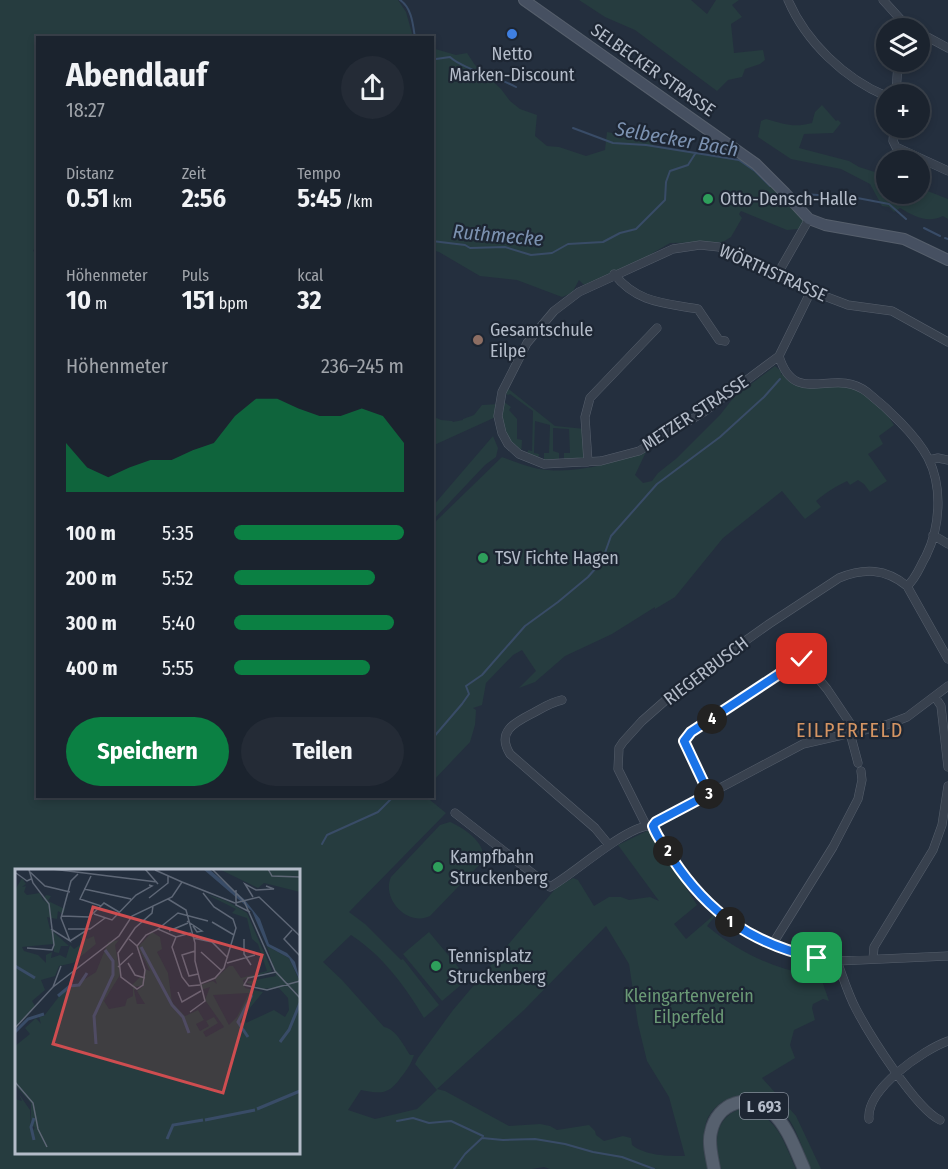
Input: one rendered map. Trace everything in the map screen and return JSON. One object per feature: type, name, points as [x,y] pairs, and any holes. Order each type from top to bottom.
[{"type":"main road","name":"SELBECKER STRASSE","points":[[524,0],[756,164],[809,219]]},
{"type":"main road","points":[[809,219],[825,225],[904,239],[948,260]]},
{"type":"main road","name":"L 693","points":[[714,1169],[710,1132],[718,1114],[732,1104],[750,1101],[761,1104],[780,1121],[788,1132],[804,1169]]},
{"type":"street","points":[[779,0],[790,4],[802,25],[833,62],[855,80],[876,92]]},
{"type":"street","points":[[884,0],[897,18]]},
{"type":"street","points":[[930,38],[948,48]]},
{"type":"street","points":[[894,138],[896,147],[948,171]]},
{"type":"street","points":[[777,275],[809,219]]},
{"type":"street","name":"WÖRTHSTRASSE","points":[[588,462],[549,465],[524,457],[505,440],[500,427],[498,410],[502,392],[527,343],[554,310],[579,292],[614,274],[673,249],[700,245],[719,247],[811,291],[848,305],[892,310],[946,339]]},
{"type":"street","points":[[614,274],[619,282],[641,298],[698,309],[719,340],[725,341]]},
{"type":"street","name":"METZER STRASSE","points":[[588,462],[639,451],[704,412],[779,356],[811,291]]},
{"type":"street","points":[[588,462],[585,417],[590,398],[611,373],[657,328]]},
{"type":"street","points":[[779,356],[789,378],[798,383],[840,383],[867,392],[912,436],[929,460],[937,491],[937,521],[927,552],[912,582],[907,586],[948,659]]},
{"type":"street","points":[[929,460],[938,458],[948,460]]},
{"type":"street","points":[[933,535],[948,543]]},
{"type":"street","name":"RIEGERBUSCH","points":[[907,586],[881,571],[857,571],[839,578],[733,649],[662,702],[628,735],[619,748],[618,769],[650,825],[683,874],[724,918],[772,945],[837,961],[948,956]]},
{"type":"street","points":[[709,794],[684,741],[691,732],[802,659],[827,689],[853,733],[862,780],[858,799],[833,847],[772,945]]},
{"type":"street","points":[[455,813],[550,887],[575,872],[609,845],[803,744],[886,725],[907,717],[948,686]]},
{"type":"street","points":[[935,697],[941,706],[948,767]]},
{"type":"street","points":[[562,700],[513,724],[506,733],[505,741],[510,754],[595,828],[609,845]]},
{"type":"street","points":[[873,959],[874,946],[925,865],[945,826],[948,786]]},
{"type":"street","points":[[837,961],[856,1009],[922,1107],[932,1117],[940,1120]]},
{"type":"street","points":[[869,1119],[871,1104],[897,1072],[924,1052],[948,1041]]},
{"type":"green space","name":"Kleingartenverein Eilperfeld","points":[[0,0],[398,0],[406,12],[413,36],[36,36],[36,249],[33,250],[36,256],[36,456],[34,457],[36,457],[36,798],[427,798],[446,813],[349,912],[365,924],[401,960],[403,959],[439,1005],[424,1018],[392,972],[373,952],[351,935],[323,962],[384,1027],[396,1034],[410,1055],[414,1055],[408,1068],[391,1088],[384,1092],[361,1090],[348,1110],[375,1119],[417,1109],[437,1090],[415,1064],[418,1058],[453,1010],[556,888],[573,878],[578,880],[594,906],[609,897],[629,900],[650,897],[659,901],[618,845],[649,830],[697,905],[674,924],[686,939],[714,915],[707,926],[743,951],[782,968],[820,975],[829,1001],[823,999],[813,1004],[815,1020],[794,1030],[790,1045],[795,1058],[762,1078],[796,1116],[821,1169],[811,1169],[796,1132],[785,1114],[766,1099],[743,1095],[727,1099],[709,1116],[704,1134],[708,1169],[550,1169],[544,1167],[532,1169],[0,1169]],"holes":[[[606,926],[629,964],[638,1024],[647,1061],[669,1097],[685,1156],[657,1155],[644,1151],[632,1145],[631,1138],[623,1136],[604,1141],[589,1125],[557,1130],[540,1124],[509,1126],[445,1091],[437,1089],[524,1010]]]},
{"type":"green space","points":[[579,0],[691,0],[707,14],[716,0],[739,0],[732,5],[742,17],[731,24],[734,53],[763,50],[765,60],[745,69],[742,77],[728,80],[717,91],[635,30],[605,17]]},
{"type":"green space","points":[[434,49],[456,55],[467,53],[475,65],[501,89],[510,101],[520,109],[537,115],[535,136],[547,146],[559,147],[586,156],[605,150],[607,132],[649,140],[655,146],[750,163],[806,220],[798,229],[787,230],[741,211],[739,214],[742,218],[731,237],[723,242],[670,243],[646,257],[584,285],[579,280],[572,293],[562,297],[517,280],[480,276],[434,251]]},
{"type":"green space","points":[[822,105],[836,121],[841,123],[833,133],[804,134],[799,148],[849,161],[876,172],[876,195],[870,184],[841,169],[791,159],[758,137],[761,121],[766,119],[794,125],[812,123],[815,112]]},
{"type":"green space","points":[[930,192],[948,199],[948,219],[943,216],[926,219],[900,208],[894,212],[889,207],[881,204],[930,204]]},
{"type":"green space","points":[[775,366],[781,371],[781,375],[785,371],[799,383],[854,386],[888,411],[884,413],[894,425],[879,436],[883,444],[868,454],[887,481],[870,492],[858,480],[850,485],[847,481],[816,501],[821,507],[805,519],[782,491],[723,538],[675,597],[612,634],[565,656],[535,682],[519,688],[536,671],[522,650],[513,655],[486,683],[482,705],[473,708],[476,710],[475,725],[470,742],[434,780],[434,523],[502,457],[536,468],[573,470],[598,466],[646,452],[635,475],[643,483],[652,481],[720,415],[734,397]]},
{"type":"green space","points":[[505,386],[555,426],[585,429],[588,462],[564,464],[564,453],[570,453],[569,429],[553,428],[553,451],[559,453],[559,465],[544,464],[544,453],[549,453],[550,425],[535,421],[534,453],[539,454],[538,463],[527,458],[528,450],[532,451],[533,411],[510,394],[502,392]]},
{"type":"green space","points":[[500,399],[511,407],[509,410],[517,419],[517,439],[522,440],[521,455],[508,444],[498,416],[434,445],[434,417],[453,422],[474,415],[482,405],[499,404]]},
{"type":"green space","points":[[493,436],[498,448],[496,457],[485,465],[434,519],[434,505]]},
{"type":"green space","name":"Kampfbahn Struckenberg","points":[[450,822],[468,832],[478,842],[482,848],[483,861],[430,916],[413,918],[398,909],[393,902],[389,885],[391,877],[440,825]]},
{"type":"green space","name":"Tennisplatz Struckenberg","points":[[429,932],[468,979],[442,1001],[403,954]]},
{"type":"green space","points":[[745,1107],[765,1117],[778,1131],[796,1169],[721,1169],[717,1149],[718,1131],[727,1117],[734,1111]]},
{"type":"waterway","name":"Selbecker Bach","points":[[400,0],[407,7],[413,22],[415,36]]},
{"type":"waterway","name":"Selbecker Bach","points":[[434,58],[450,57],[463,65],[516,87]]},
{"type":"waterway","name":"Selbecker Bach","points":[[573,128],[613,143],[646,145],[739,160],[755,171],[770,186]]},
{"type":"waterway","name":"Ruthmecke","points":[[434,241],[465,245],[470,248],[505,247],[531,255],[552,253],[568,244],[603,242],[620,233],[636,229],[665,200],[666,182],[670,171],[688,165],[695,154]]},
{"type":"waterway","name":"Selbecker Bach","points":[[801,194],[852,197],[889,204],[906,219]]},
{"type":"waterway","name":"Selbecker Bach","points":[[924,228],[940,236]]},
{"type":"waterway","points":[[434,737],[469,694],[466,686],[482,675],[525,626],[588,577],[602,561],[611,536],[657,484],[720,437],[764,397],[780,379]]},
{"type":"waterway","points":[[322,844],[327,835],[378,812],[392,798]]},
{"type":"waterway","points":[[397,1121],[413,1118],[429,1123],[451,1121],[483,1136]]},
{"type":"waterway","points":[[454,1169],[465,1154],[482,1138],[535,1139],[565,1144],[622,1157],[654,1169]]},
{"type":"place","name":"Netto Marken-Discount","points":[[512,34]]},
{"type":"place","name":"Otto-Densch-Halle","points":[[708,199]]},
{"type":"place","name":"Gesamtschule Eilpe","points":[[478,340]]},
{"type":"place","name":"TSV Fichte Hagen","points":[[483,558]]},
{"type":"place","name":"Kampfbahn Struckenberg","points":[[438,867]]},
{"type":"place","name":"Tennisplatz Struckenberg","points":[[436,966]]},
{"type":"district","name":"EILPERFELD","points":[[850,730]]},
{"type":"route","points":[[802,659],[691,732],[684,741],[709,794],[656,822],[653,826],[683,874],[724,918],[772,945],[817,958]]}]
